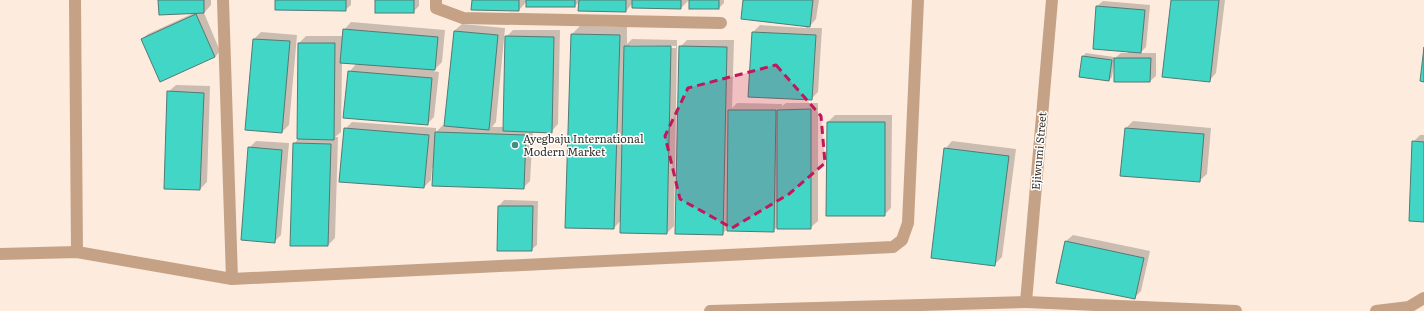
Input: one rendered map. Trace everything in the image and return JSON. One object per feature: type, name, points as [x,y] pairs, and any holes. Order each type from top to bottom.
[{"type":"street","points":[[75,0],[77,252]]},
{"type":"street","points":[[222,0],[232,279]]},
{"type":"street","points":[[436,0],[436,8],[463,18],[721,23]]},
{"type":"street","points":[[0,254],[77,252],[232,279],[894,247],[902,240],[908,223],[918,0]]},
{"type":"street","name":"Ejiwumi Street","points":[[1026,302],[1052,0]]},
{"type":"street","points":[[1376,311],[1409,308],[1424,298]]},
{"type":"street","points":[[710,311],[1026,302],[1236,311]]},
{"type":"highlighted area","points":[[776,65],[821,116],[825,163],[789,194],[732,228],[680,199],[665,136],[688,88]]},
{"type":"building","points":[[158,0],[204,0],[204,13],[159,15]]},
{"type":"building","points":[[275,0],[346,0],[346,11],[275,10]]},
{"type":"building","points":[[375,0],[414,0],[414,13],[375,13]]},
{"type":"building","points":[[472,0],[519,0],[519,11],[471,10]]},
{"type":"building","points":[[526,0],[575,0],[575,7],[526,7]]},
{"type":"building","points":[[579,0],[626,0],[626,12],[578,11]]},
{"type":"building","points":[[632,0],[681,0],[681,9],[632,8]]},
{"type":"building","points":[[689,0],[719,0],[719,9],[689,9]]},
{"type":"building","points":[[743,0],[813,0],[810,27],[741,19]]},
{"type":"building","points":[[1171,0],[1219,0],[1210,82],[1162,77]]},
{"type":"building","points":[[1096,6],[1145,10],[1141,53],[1093,49]]},
{"type":"building","points":[[196,14],[215,57],[160,82],[141,39]]},
{"type":"building","points":[[343,29],[438,37],[435,70],[340,63]]},
{"type":"building","points":[[454,31],[498,35],[489,130],[444,126]]},
{"type":"building","points":[[752,32],[816,35],[812,100],[748,97]]},
{"type":"building","points":[[571,34],[620,35],[614,229],[565,228]]},
{"type":"building","points":[[505,36],[554,37],[552,133],[503,131]]},
{"type":"building","points":[[253,39],[290,41],[282,133],[245,130]]},
{"type":"building","points":[[298,43],[335,43],[334,140],[297,139]]},
{"type":"building","points":[[624,46],[671,46],[667,234],[620,233]]},
{"type":"building","points":[[679,46],[727,47],[723,235],[675,234]]},
{"type":"building","points":[[1424,47],[1424,82],[1420,81]]},
{"type":"building","points":[[1082,56],[1112,60],[1109,81],[1079,77]]},
{"type":"building","points":[[1114,58],[1151,58],[1150,82],[1114,82]]},
{"type":"building","points":[[348,71],[432,78],[428,125],[343,118]]},
{"type":"building","points":[[167,91],[204,93],[200,190],[164,189]]},
{"type":"building","points":[[811,109],[811,229],[777,229],[777,110]]},
{"type":"building","points":[[728,110],[776,110],[774,232],[727,231]]},
{"type":"building","points":[[827,122],[885,122],[885,216],[826,216]]},
{"type":"building","points":[[344,128],[429,135],[424,188],[339,182]]},
{"type":"building","points":[[1125,128],[1204,134],[1200,182],[1120,176]]},
{"type":"building","points":[[435,132],[526,135],[524,189],[432,186]]},
{"type":"building","points":[[1412,141],[1424,142],[1424,222],[1409,221]]},
{"type":"building","points":[[293,143],[331,144],[328,246],[290,246]]},
{"type":"building","points":[[248,147],[282,150],[275,243],[241,240]]},
{"type":"building","points":[[944,148],[1009,156],[995,266],[931,258]]},
{"type":"building","points":[[498,206],[533,206],[532,251],[497,251]]},
{"type":"building","points":[[1065,241],[1144,258],[1135,299],[1056,283]]},
{"type":"place","name":"Ayegbaju International Modern Market","points":[[515,145]]}]
